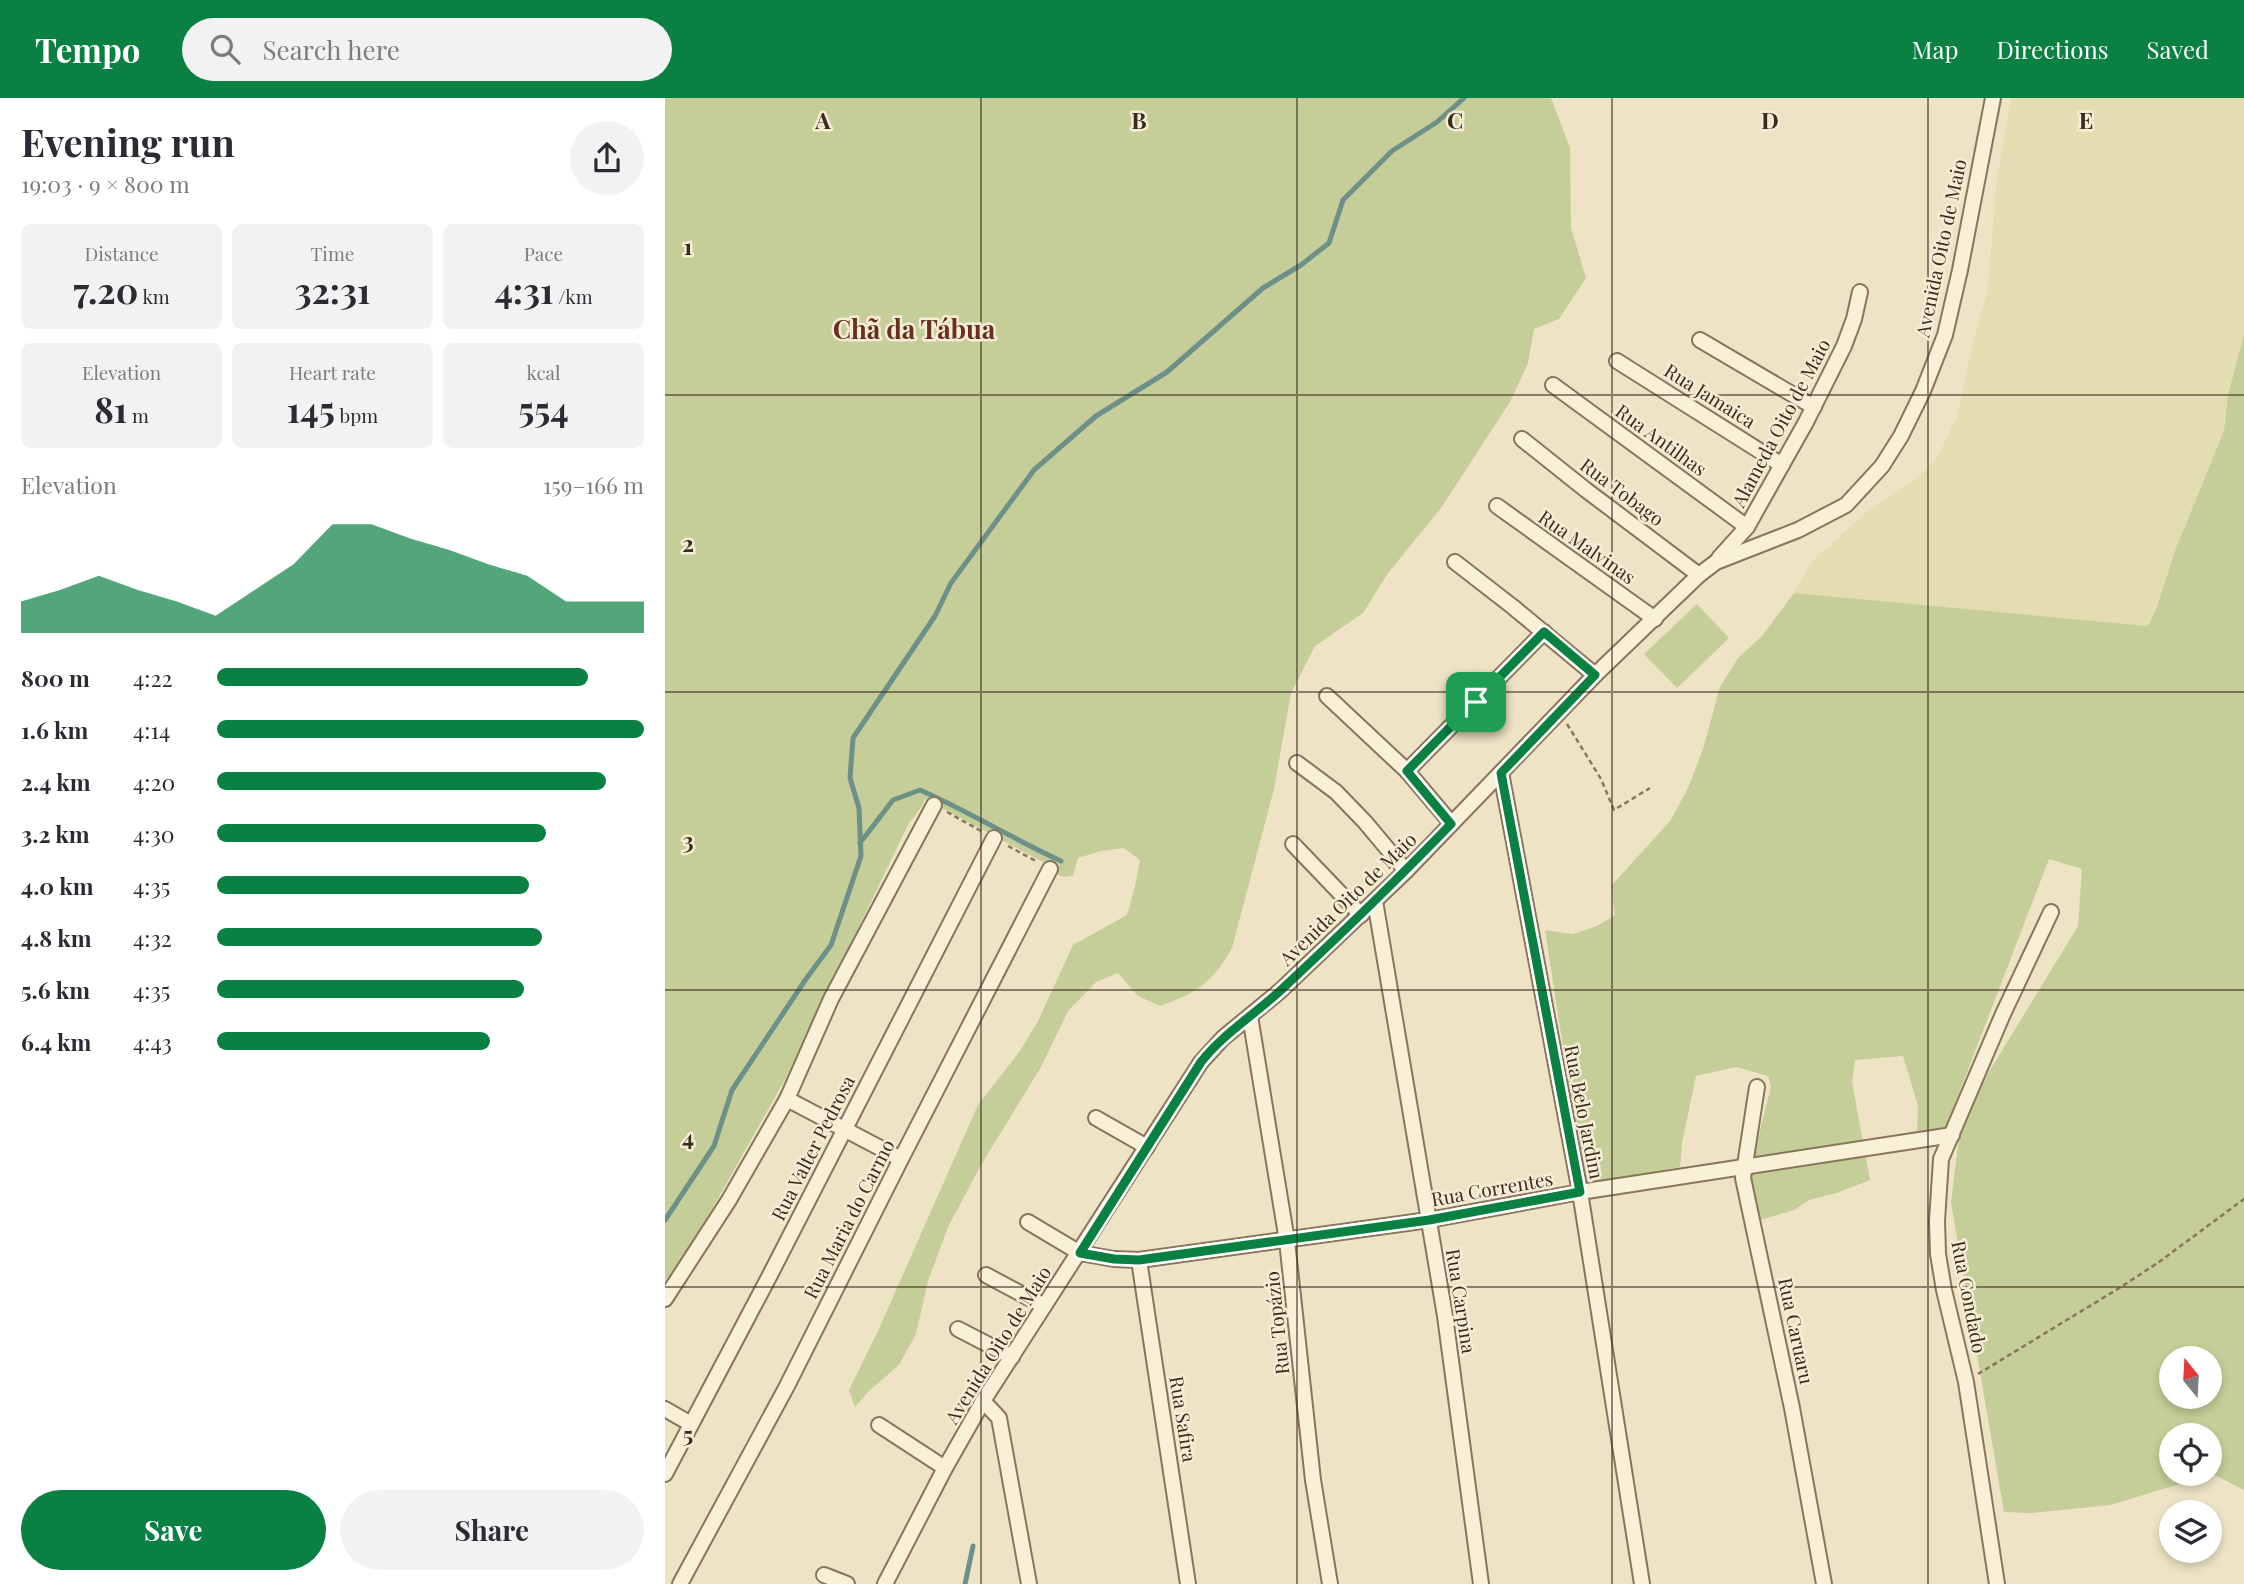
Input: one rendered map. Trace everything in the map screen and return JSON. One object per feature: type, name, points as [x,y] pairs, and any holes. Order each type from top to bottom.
[{"type":"street","name":"Avenida Oito de Maio","points":[[885,1584],[983,1401],[1206,1055],[1361,915],[1595,675],[1699,575],[1716,562],[1798,530],[1846,505],[1882,466],[1901,436],[1923,391],[1945,335],[1993,98]]},
{"type":"street","name":"Alameda Oito de Maio","points":[[1716,562],[1747,527],[1814,407],[1845,346],[1860,292]]},
{"type":"street","points":[[1700,340],[1814,407]]},
{"type":"street","name":"Rua Jamaica","points":[[1617,361],[1782,465]]},
{"type":"street","name":"Rua Antilhas","points":[[1553,385],[1747,527]]},
{"type":"street","name":"Rua Tobago","points":[[1522,439],[1699,575]]},
{"type":"street","name":"Rua Malvinas","points":[[1497,506],[1655,619]]},
{"type":"street","points":[[1455,562],[1595,675]]},
{"type":"street","points":[[1407,771],[1544,632]]},
{"type":"street","points":[[1327,696],[1407,771],[1451,824]]},
{"type":"street","points":[[1297,763],[1336,792],[1406,871]]},
{"type":"street","name":"Rua Belo Jardim","points":[[1501,773],[1580,1192],[1643,1584]]},
{"type":"street","points":[[665,1299],[722,1210],[786,1099],[831,999],[935,805]]},
{"type":"street","name":"Rua Valter Pedrosa","points":[[665,1474],[994,838]]},
{"type":"street","points":[[1293,844],[1361,915]]},
{"type":"street","name":"Rua Maria do Carmo","points":[[681,1584],[787,1387],[1050,869]]},
{"type":"street","name":"Rua Carpina","points":[[1375,901],[1445,1316],[1481,1584]]},
{"type":"street","name":"Rua Condado","points":[[1997,1584],[1966,1382],[1938,1254],[1941,1159],[2050,912]]},
{"type":"street","name":"Rua Topázio","points":[[1251,1016],[1287,1241],[1313,1480],[1330,1584]]},
{"type":"street","name":"Rua Caruaru","points":[[1757,1087],[1743,1178],[1792,1408],[1824,1584]]},
{"type":"street","points":[[786,1099],[901,1159]]},
{"type":"street","points":[[1096,1118],[1147,1147]]},
{"type":"street","name":"Rua Correntes","points":[[1080,1253],[1139,1260],[1287,1241],[1429,1220],[1580,1192],[1952,1135]]},
{"type":"street","points":[[1028,1222],[1080,1253]]},
{"type":"street","name":"Rua Safira","points":[[1139,1260],[1188,1584]]},
{"type":"street","points":[[986,1275],[1044,1306]]},
{"type":"street","points":[[958,1329],[1012,1357]]},
{"type":"street","points":[[983,1401],[999,1418],[1029,1584]]},
{"type":"street","points":[[665,1409],[691,1424]]},
{"type":"street","points":[[879,1425],[946,1468]]},
{"type":"street","points":[[824,1575],[847,1584]]},
{"type":"path","points":[[1559,712],[1601,779],[1614,810],[1650,788]]},
{"type":"path","points":[[1966,1382],[2159,1262],[2244,1199]]},
{"type":"shaded area","points":[[2011,98],[2244,98],[2244,334],[2228,395],[2224,431],[2176,548],[2148,626],[1794,593],[1811,563],[1866,512],[1919,476],[1937,458],[1957,417],[1975,334],[1988,290],[1996,185]]},
{"type":"green space","points":[[665,98],[1551,98],[1570,148],[1571,228],[1586,278],[1559,319],[1534,329],[1528,363],[1510,402],[1441,508],[1388,573],[1363,613],[1315,646],[1291,693],[1274,789],[1232,948],[1218,970],[1203,985],[1160,1006],[1138,996],[1118,973],[1096,982],[1068,1011],[1041,1067],[981,1165],[948,1227],[928,1281],[916,1334],[899,1365],[855,1407],[849,1390],[978,1105],[1020,1051],[1038,1021],[1073,945],[1127,915],[1140,860],[1124,848],[1101,851],[1078,858],[1073,876],[1064,877],[1056,874],[1056,869],[925,799],[908,825],[787,1076],[665,1289]]},
{"type":"green space","points":[[2244,334],[2244,1490],[2222,1479],[2222,1423],[2159,1423],[2159,1486],[2173,1486],[2110,1505],[2031,1513],[2004,1512],[1951,1203],[1959,1136],[1978,1090],[2078,926],[2082,869],[2049,859],[1946,1127],[1917,1131],[1918,1106],[1903,1056],[1855,1060],[1852,1082],[1870,1180],[1809,1200],[1794,1210],[1757,1221],[1749,1176],[1771,1086],[1768,1076],[1736,1067],[1696,1076],[1682,1143],[1680,1167],[1584,1184],[1545,930],[1573,934],[1597,926],[1615,915],[1611,886],[1671,820],[1689,786],[1703,749],[1720,687],[1738,658],[1762,636],[1794,593],[2148,626],[2176,548],[2224,431],[2228,395]]},
{"type":"green space","points":[[1697,604],[1729,638],[1677,688],[1644,654]]},
{"type":"waterway","points":[[665,1220],[714,1146],[732,1090],[831,945],[861,856],[859,808],[850,778],[853,738],[935,616],[951,583],[1034,470],[1096,416],[1167,372],[1263,288],[1301,265],[1329,243],[1343,200],[1392,151],[1437,122],[1464,98]]},
{"type":"waterway","points":[[860,843],[893,800],[920,790],[1061,861]]},
{"type":"waterway","points":[[965,1584],[973,1546]]},
{"type":"district","name":"Chã da Tábua","points":[[914,330]]},
{"type":"route","points":[[1544,632],[1595,675],[1501,773],[1580,1192],[1429,1220],[1139,1260],[1080,1253],[1201,1062],[1212,1049],[1280,991],[1406,871],[1451,824],[1407,771],[1476,702],[1544,632]]}]
